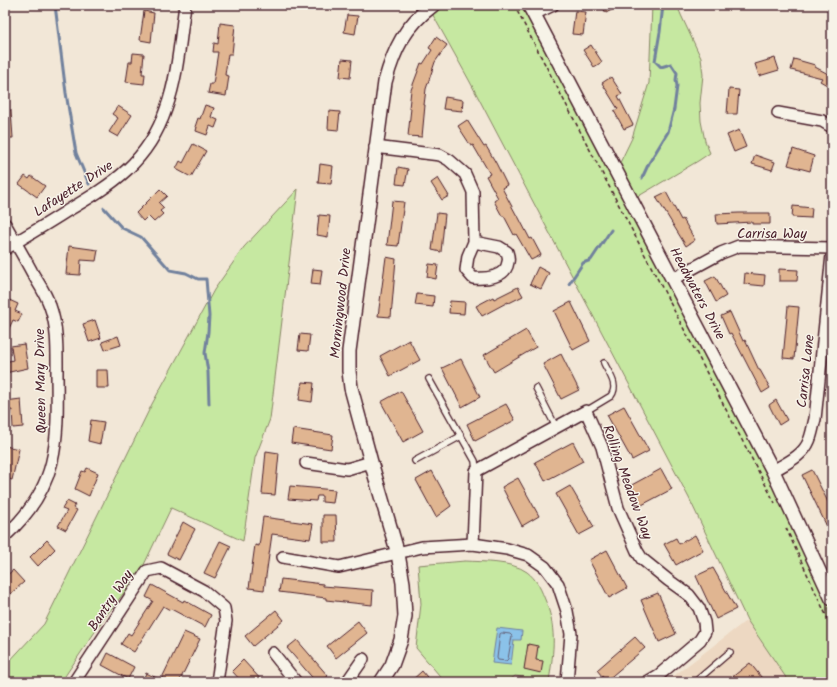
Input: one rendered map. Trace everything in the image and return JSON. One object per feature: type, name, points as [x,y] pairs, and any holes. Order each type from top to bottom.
[{"type":"street","name":"Lafayette Drive","points":[[5,249],[112,184],[134,164],[146,148],[159,127],[167,108],[175,78],[184,5]]},
{"type":"street","name":"Morningwood Drive","points":[[381,682],[392,665],[401,640],[405,616],[404,584],[398,554],[351,388],[349,351],[382,98],[392,58],[400,41],[407,31],[433,5]]},
{"type":"street","points":[[532,10],[553,5]]},
{"type":"street","name":"Headwaters Drive","points":[[532,10],[773,471],[829,583],[832,599]]},
{"type":"street","points":[[778,113],[822,121],[832,127]]},
{"type":"street","points":[[375,148],[440,155],[449,160],[466,174],[473,192],[474,242]]},
{"type":"street","name":"Queen Mary Drive","points":[[5,224],[44,292],[54,317],[57,343],[57,426],[53,457],[48,476],[41,491],[24,516],[5,536]]},
{"type":"street","name":"Carrisa Way","points":[[673,279],[720,253],[739,246],[832,248]]},
{"type":"street","name":"Carrisa Lane","points":[[773,471],[797,456],[805,449],[810,440],[815,419],[832,255]]},
{"type":"street","points":[[473,544],[476,471],[586,411]]},
{"type":"street","name":"Rolling Meadow Way","points":[[586,411],[602,446],[618,508],[637,551],[642,558],[668,580],[689,595],[699,608],[704,622],[704,632],[700,640],[659,675],[647,682]]},
{"type":"street","points":[[306,463],[347,469],[371,462]]},
{"type":"street","points":[[283,557],[338,567],[398,554],[422,547],[473,544],[507,549],[528,555],[545,567],[558,584],[567,611],[571,634],[567,682]]},
{"type":"street","name":"Bantry Way","points":[[74,682],[146,572],[161,568],[204,591],[224,608],[226,621],[217,682]]},
{"type":"street","points":[[273,653],[296,682]]},
{"type":"street","points":[[347,682],[363,659]]},
{"type":"lane","points":[[586,411],[611,396],[614,392],[614,384],[604,363]]},
{"type":"lane","points":[[429,379],[475,462],[476,471]]},
{"type":"lane","points":[[536,388],[556,427]]},
{"type":"lane","points":[[415,461],[461,436]]},
{"type":"lane","points":[[695,682],[730,652]]},
{"type":"path","points":[[514,5],[775,504]]},
{"type":"path","points":[[784,524],[832,628]]},
{"type":"shaded area","points":[[747,620],[789,682],[666,682]]},
{"type":"green space","points":[[433,5],[529,5],[616,171],[632,138],[649,83],[652,5],[677,5],[701,58],[703,75],[700,103],[701,121],[705,141],[710,153],[632,200],[832,599],[832,682],[789,682],[747,620],[689,498],[469,80],[429,8]]},
{"type":"green space","points":[[298,189],[270,419],[255,458],[243,541],[171,508],[141,571],[105,617],[61,682],[5,682],[5,666],[44,624],[152,404],[214,290],[244,247]]},
{"type":"green space","points":[[465,561],[497,563],[514,566],[527,572],[535,580],[541,590],[548,608],[553,628],[553,648],[549,681],[515,676],[507,682],[445,682],[416,648],[421,604],[418,565]]},
{"type":"water","points":[[497,628],[522,631],[521,640],[514,640],[511,665],[492,663]]},
{"type":"building","points":[[601,5],[621,5],[606,13]]},
{"type":"building","points":[[144,11],[154,13],[151,42],[140,40]]},
{"type":"building","points":[[575,11],[586,12],[583,35],[572,34]]},
{"type":"building","points":[[347,15],[358,16],[355,34],[344,32]]},
{"type":"building","points":[[220,23],[235,25],[232,54],[228,54],[225,75],[229,76],[226,96],[208,93],[210,84],[213,84],[218,52],[213,52],[214,43],[218,44]]},
{"type":"building","points":[[436,37],[447,45],[435,62],[426,89],[422,137],[408,136],[411,90],[421,63],[423,64],[432,50],[429,48]]},
{"type":"building","points":[[591,45],[602,62],[594,67],[583,50]]},
{"type":"building","points":[[133,53],[144,54],[142,74],[145,74],[144,84],[126,82],[129,62],[132,62]]},
{"type":"building","points":[[775,58],[779,70],[759,76],[755,64]]},
{"type":"building","points":[[342,59],[352,60],[350,78],[340,77]]},
{"type":"building","points":[[794,59],[815,65],[815,67],[832,76],[832,88],[820,81],[822,78],[791,70]]},
{"type":"building","points":[[611,77],[622,94],[618,96],[633,125],[624,129],[614,111],[618,109],[602,83]]},
{"type":"building","points":[[729,89],[739,90],[737,114],[727,114]]},
{"type":"building","points":[[445,97],[463,100],[462,111],[443,109]]},
{"type":"building","points":[[205,105],[214,108],[211,117],[218,120],[215,128],[210,126],[207,135],[196,131],[197,127],[195,127],[198,118],[200,119]]},
{"type":"building","points":[[118,106],[132,115],[118,137],[109,132],[118,118],[112,114]]},
{"type":"building","points":[[5,110],[11,110],[13,138],[5,138]]},
{"type":"building","points":[[329,111],[340,112],[338,130],[328,129]]},
{"type":"building","points":[[467,120],[484,147],[486,146],[496,163],[507,185],[502,188],[530,239],[532,238],[541,255],[531,260],[516,234],[514,235],[504,216],[502,216],[494,201],[498,198],[486,176],[490,174],[473,145],[471,146],[458,126]]},
{"type":"building","points":[[739,130],[746,147],[734,152],[727,135]]},
{"type":"building","points":[[193,144],[206,151],[191,177],[176,169],[180,161],[183,163]]},
{"type":"building","points":[[793,149],[814,156],[810,171],[788,165]]},
{"type":"building","points":[[755,155],[775,162],[772,170],[752,164]]},
{"type":"building","points":[[320,164],[333,166],[331,184],[318,183]]},
{"type":"building","points":[[398,167],[408,169],[405,185],[396,184]]},
{"type":"building","points":[[25,176],[29,179],[31,176],[45,186],[37,197],[19,184]]},
{"type":"building","points":[[438,178],[449,196],[442,200],[431,183]]},
{"type":"building","points":[[160,189],[167,196],[159,203],[164,208],[160,211],[163,214],[154,222],[148,216],[143,221],[136,213]]},
{"type":"building","points":[[666,192],[681,220],[683,219],[695,240],[686,246],[656,197]]},
{"type":"building","points":[[392,201],[404,202],[398,246],[387,245]]},
{"type":"building","points":[[793,206],[812,208],[811,218],[792,217]]},
{"type":"building","points":[[437,213],[445,214],[441,252],[432,250]]},
{"type":"building","points":[[770,213],[770,224],[752,224],[752,222],[717,224],[716,214]]},
{"type":"building","points":[[319,215],[330,216],[328,237],[317,235]]},
{"type":"building","points":[[69,246],[98,250],[96,261],[81,260],[80,275],[66,274]]},
{"type":"building","points":[[386,257],[396,259],[391,317],[378,316]]},
{"type":"building","points":[[429,264],[438,265],[436,279],[427,277]]},
{"type":"building","points":[[538,267],[549,273],[541,289],[530,284]]},
{"type":"building","points":[[313,269],[322,270],[320,285],[311,284]]},
{"type":"building","points":[[779,269],[798,270],[797,281],[779,281]]},
{"type":"building","points":[[745,273],[765,275],[764,286],[744,284]]},
{"type":"building","points":[[715,276],[726,296],[716,302],[705,281]]},
{"type":"building","points":[[518,287],[523,296],[482,316],[476,306]]},
{"type":"building","points":[[417,294],[434,296],[433,307],[415,305]]},
{"type":"building","points":[[5,298],[18,304],[15,311],[22,314],[18,322],[13,320],[5,337]]},
{"type":"building","points":[[450,301],[465,302],[464,314],[449,313]]},
{"type":"building","points":[[571,302],[590,341],[573,350],[554,311]]},
{"type":"building","points":[[788,306],[799,307],[794,359],[783,358]]},
{"type":"building","points":[[730,312],[743,341],[745,340],[759,370],[770,388],[762,393],[731,333],[729,334],[721,316]]},
{"type":"building","points":[[95,320],[101,338],[89,342],[83,324]]},
{"type":"building","points":[[526,330],[536,347],[494,372],[484,355]]},
{"type":"building","points":[[300,334],[310,335],[308,351],[298,350]]},
{"type":"building","points":[[118,336],[121,345],[105,350],[102,342]]},
{"type":"building","points":[[409,340],[420,360],[390,376],[380,356]]},
{"type":"building","points":[[24,344],[28,368],[5,373],[5,362],[13,360],[11,346]]},
{"type":"building","points":[[561,354],[579,390],[561,399],[543,364]]},
{"type":"building","points":[[461,359],[480,397],[462,407],[442,368]]},
{"type":"building","points":[[96,370],[108,370],[109,388],[96,388]]},
{"type":"building","points":[[302,382],[314,383],[312,402],[299,400]]},
{"type":"building","points":[[401,391],[423,431],[403,442],[381,402]]},
{"type":"building","points":[[21,399],[23,427],[13,428],[12,410],[5,411],[5,401]]},
{"type":"building","points":[[776,400],[787,420],[779,425],[769,405]]},
{"type":"building","points":[[506,404],[515,420],[475,441],[467,424]]},
{"type":"building","points":[[624,406],[649,451],[632,460],[607,415]]},
{"type":"building","points":[[91,420],[104,422],[100,444],[88,441]]},
{"type":"building","points":[[293,429],[333,435],[331,449],[291,443]]},
{"type":"building","points":[[573,442],[583,461],[545,481],[535,462]]},
{"type":"building","points":[[5,446],[19,449],[12,480],[5,478]]},
{"type":"building","points":[[266,451],[279,453],[275,495],[262,494]]},
{"type":"building","points":[[87,468],[98,473],[89,496],[75,489],[82,471],[85,472]]},
{"type":"building","points":[[661,469],[672,489],[638,507],[628,487]]},
{"type":"building","points":[[812,470],[828,502],[832,500],[832,537],[802,475]]},
{"type":"building","points":[[432,471],[451,506],[436,517],[416,480]]},
{"type":"building","points":[[518,478],[539,516],[522,526],[502,487]]},
{"type":"building","points":[[290,486],[335,490],[333,503],[322,502],[322,496],[317,496],[316,501],[288,499]]},
{"type":"building","points":[[570,486],[594,527],[579,535],[556,494]]},
{"type":"building","points":[[67,501],[75,505],[73,508],[77,510],[66,530],[58,526],[67,511],[62,509]]},
{"type":"building","points":[[323,515],[336,515],[337,542],[323,542]]},
{"type":"building","points":[[263,517],[313,524],[310,539],[272,534],[264,590],[249,588],[255,545],[259,546]]},
{"type":"building","points":[[183,522],[195,529],[179,560],[167,554]]},
{"type":"building","points":[[695,535],[703,550],[676,565],[664,544],[676,538],[679,544]]},
{"type":"building","points":[[47,540],[55,549],[38,566],[30,557]]},
{"type":"building","points":[[220,541],[231,546],[215,578],[204,573]]},
{"type":"building","points":[[607,550],[627,588],[609,598],[589,560]]},
{"type":"building","points":[[713,568],[736,609],[716,619],[696,576]]},
{"type":"building","points":[[13,570],[24,582],[8,596],[5,593],[5,577]]},
{"type":"building","points":[[281,579],[323,584],[323,586],[373,590],[372,605],[326,600],[326,598],[279,592]]},
{"type":"building","points":[[152,585],[211,615],[205,627],[163,606],[134,652],[121,644],[128,633],[131,635],[153,601],[146,597]]},
{"type":"building","points":[[658,593],[676,634],[659,642],[641,600]]},
{"type":"building","points":[[276,610],[284,620],[253,646],[245,636]]},
{"type":"building","points":[[358,621],[367,633],[336,658],[327,646]]},
{"type":"building","points":[[184,632],[200,639],[179,682],[142,682],[146,673],[161,680]]},
{"type":"building","points":[[635,637],[645,648],[606,681],[597,670]]},
{"type":"building","points":[[297,640],[328,676],[321,682],[316,682],[287,648]]},
{"type":"building","points":[[528,644],[538,646],[536,660],[543,661],[541,673],[524,669]]},
{"type":"building","points":[[108,653],[134,667],[128,679],[102,665]]},
{"type":"building","points":[[243,660],[263,682],[242,682],[232,671]]},
{"type":"building","points":[[750,663],[765,682],[726,682]]},
{"type":"building","points":[[422,671],[431,682],[410,682]]},
{"type":"waterway","points":[[55,5],[66,93],[76,153],[89,184]]},
{"type":"waterway","points":[[642,178],[649,163],[668,132],[674,109],[677,86],[677,73],[671,64],[661,67],[655,61],[663,5]]},
{"type":"waterway","points":[[104,208],[122,228],[141,237],[170,270],[186,273],[198,279],[206,279],[209,316],[205,353],[208,372],[209,404]]},
{"type":"waterway","points":[[569,284],[583,263],[591,260],[611,230]]}]
